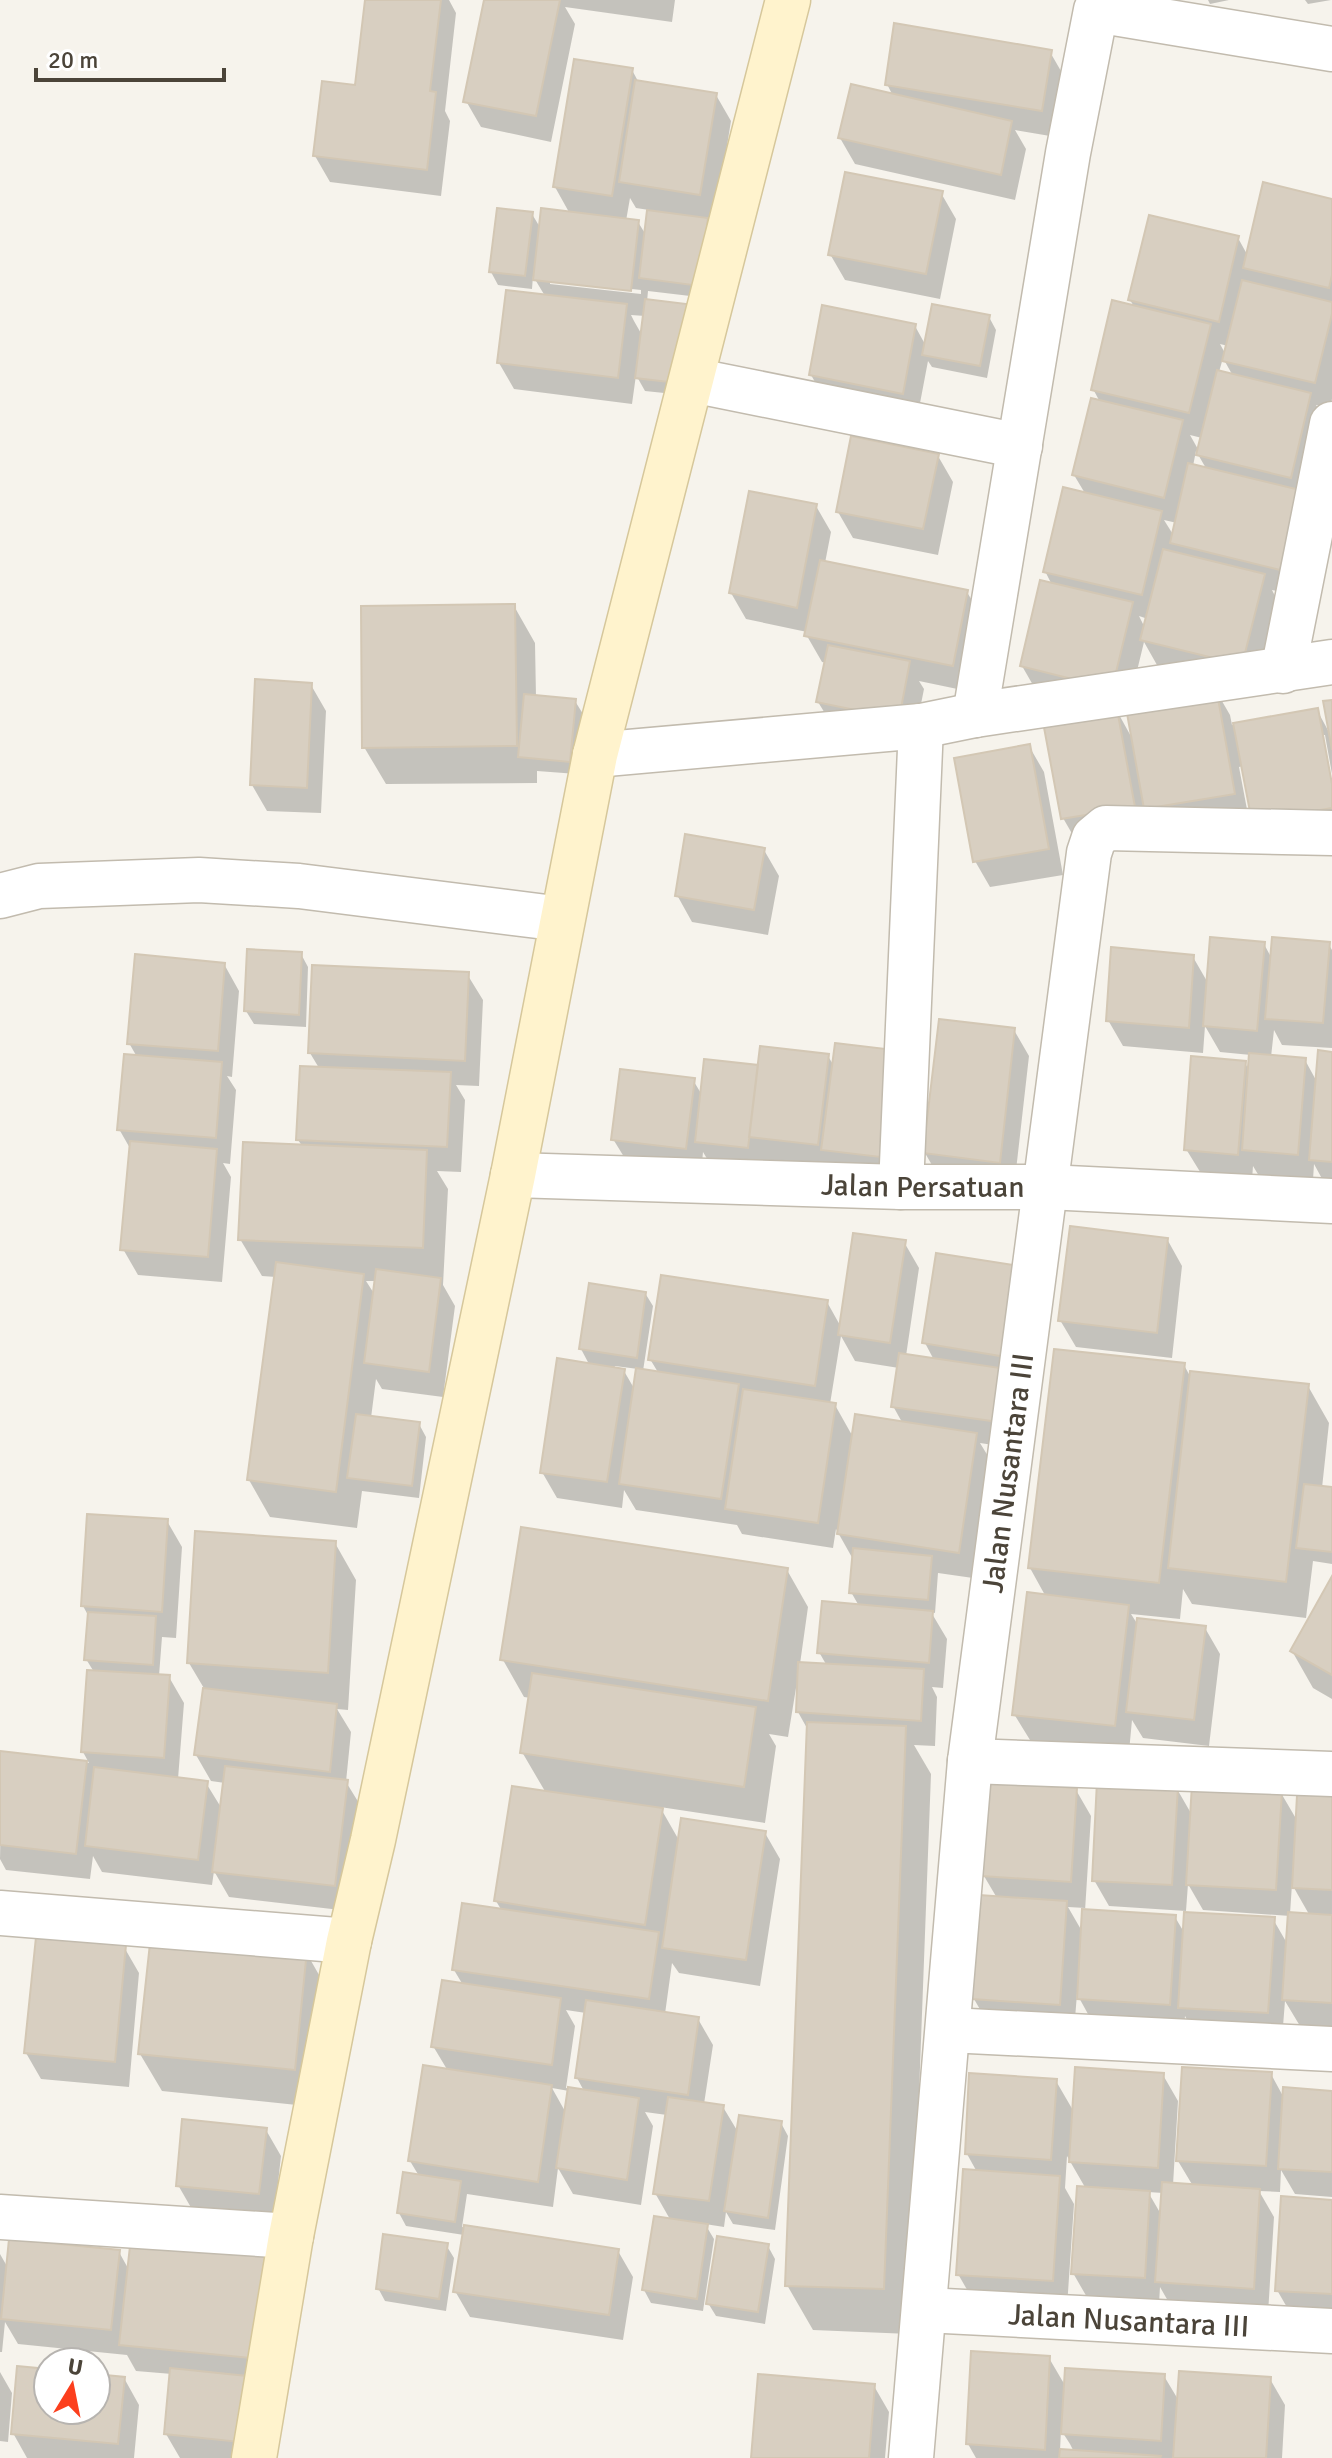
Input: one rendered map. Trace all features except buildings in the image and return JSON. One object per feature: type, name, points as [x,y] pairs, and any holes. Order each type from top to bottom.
[{"type":"main road","points":[[254,2458],[291,2236],[349,1941],[513,1175],[595,755],[788,0]]},
{"type":"street","points":[[975,715],[1068,153],[1096,10],[1332,49]]},
{"type":"street","points":[[692,380],[1020,446]]},
{"type":"street","points":[[1283,671],[1332,424]]},
{"type":"street","points":[[595,755],[921,726],[975,715],[1332,662]]},
{"type":"street","points":[[901,1187],[921,726]]},
{"type":"street","name":"Jalan Nusantara III","points":[[911,2458],[970,1761],[1089,853],[1094,838],[1106,828],[1332,833]]},
{"type":"street","points":[[0,896],[39,886],[199,880],[299,886],[562,919]]},
{"type":"street","name":"Jalan Persatuan","points":[[513,1175],[901,1187],[1047,1187],[1332,1201]]},
{"type":"street","points":[[970,1761],[1332,1774]]},
{"type":"street","points":[[0,1913],[349,1941]]},
{"type":"street","points":[[949,2030],[1332,2049]]},
{"type":"street","points":[[0,2217],[291,2236]]},
{"type":"street","name":"Jalan Nusantara III","points":[[925,2310],[1332,2331]]}]
